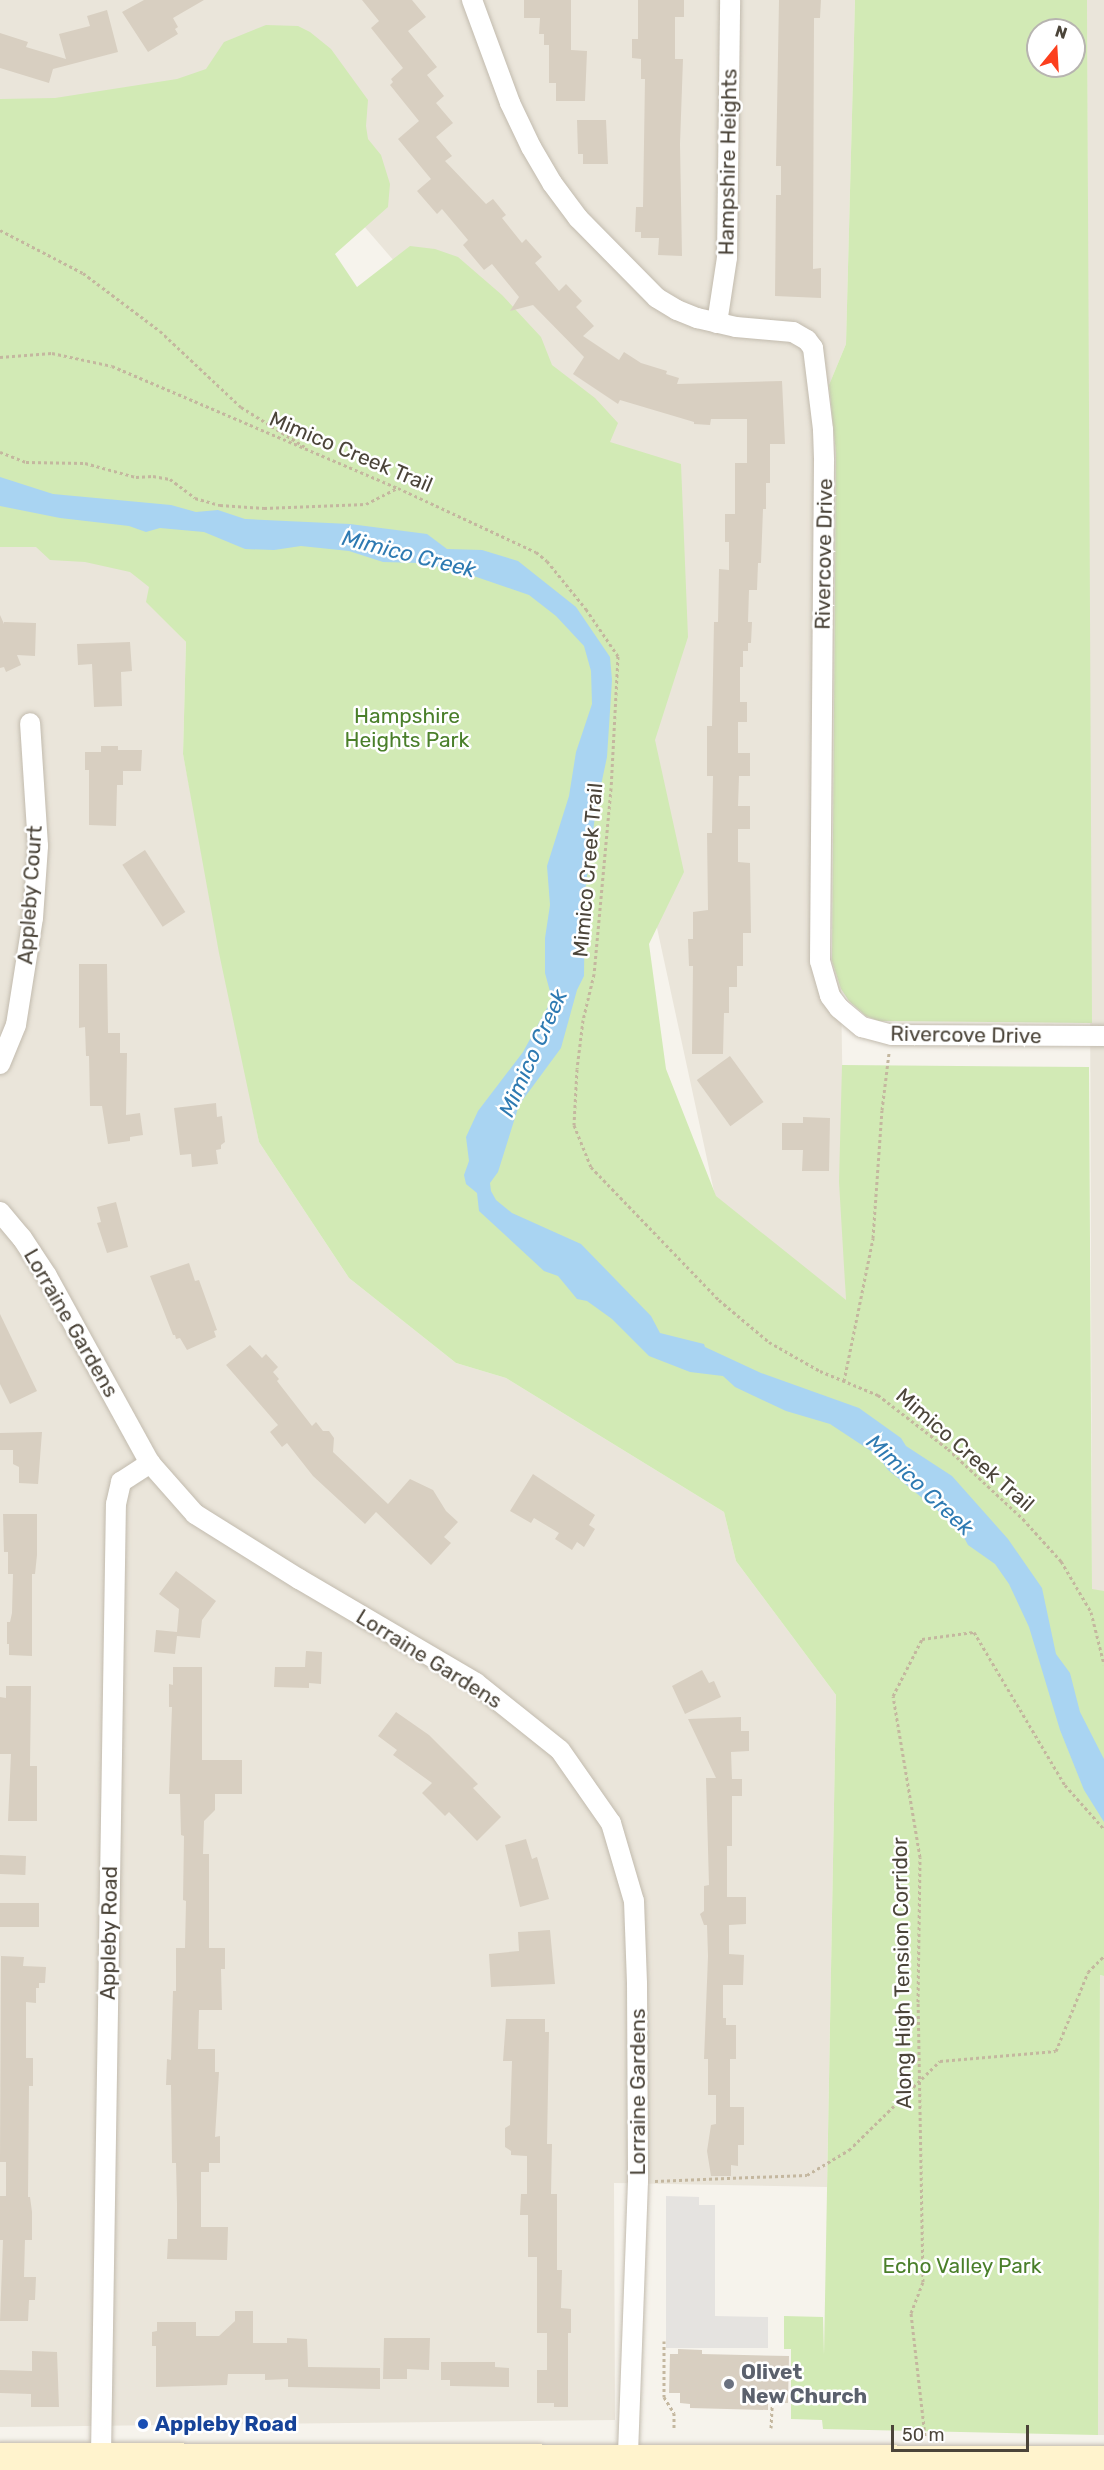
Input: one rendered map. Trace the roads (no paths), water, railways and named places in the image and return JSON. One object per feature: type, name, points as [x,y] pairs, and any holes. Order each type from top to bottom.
[{"type":"main road","points":[[0,2456],[44,2462],[101,2455],[370,2463],[628,2457],[1104,2459]]},
{"type":"street","name":"Rivercove Drive","points":[[472,0],[510,103],[547,174],[572,210],[657,298],[677,310],[717,323],[793,332],[807,340],[813,348],[824,430],[820,961],[825,982],[839,1008],[862,1027],[892,1035],[1104,1036]]},
{"type":"street","name":"Hampshire Heights","points":[[717,323],[727,258],[730,0]]},
{"type":"street","name":"Appleby Court","points":[[0,1064],[16,1025],[33,918],[38,846],[30,723]]},
{"type":"street","name":"Lorraine Gardens","points":[[0,1212],[22,1238],[47,1276],[150,1463],[195,1514],[298,1579],[476,1683],[561,1750],[611,1823],[634,1900],[638,2181],[628,2457]]},
{"type":"street","name":"Appleby Road","points":[[101,2455],[116,1504],[121,1482],[150,1463]]},
{"type":"water","name":"Mimico Creek","points":[[0,477],[53,494],[171,505],[196,512],[218,510],[245,519],[350,524],[427,534],[447,549],[482,550],[518,561],[576,607],[610,657],[612,680],[607,757],[596,809],[585,892],[584,976],[577,990],[561,1048],[519,1105],[498,1172],[490,1183],[491,1191],[496,1200],[512,1213],[581,1244],[651,1316],[660,1333],[704,1344],[705,1347],[761,1373],[859,1408],[901,1438],[906,1446],[952,1476],[1008,1539],[1042,1588],[1056,1654],[1070,1673],[1080,1712],[1104,1759],[1104,1822],[1084,1790],[1060,1730],[1029,1627],[1009,1584],[995,1564],[968,1545],[959,1528],[888,1470],[877,1455],[830,1424],[786,1411],[735,1387],[723,1376],[690,1372],[649,1356],[612,1319],[587,1301],[577,1299],[558,1276],[544,1271],[479,1211],[477,1193],[466,1184],[464,1175],[469,1161],[466,1137],[478,1111],[523,1052],[552,999],[545,973],[545,938],[550,905],[547,866],[569,796],[576,752],[592,704],[591,671],[584,646],[556,616],[529,595],[459,571],[420,563],[383,562],[349,551],[301,546],[274,550],[245,549],[204,532],[160,528],[146,532],[129,526],[60,518],[0,506]]},
{"type":"place","name":"Olivet New Church","points":[[729,2384]]},
{"type":"place","name":"Appleby Road","points":[[143,2424]]},
{"type":"park label","name":"Hampshire Heights Park","points":[[407,728]]},
{"type":"park label","name":"Echo Valley Park","points":[[962,2266]]}]
